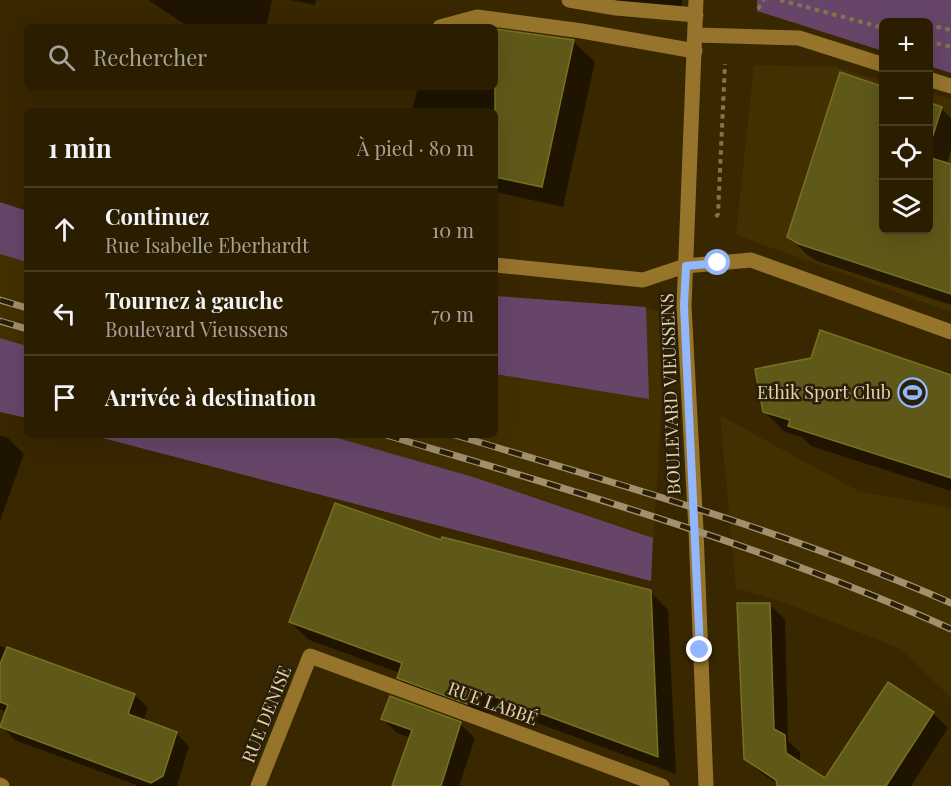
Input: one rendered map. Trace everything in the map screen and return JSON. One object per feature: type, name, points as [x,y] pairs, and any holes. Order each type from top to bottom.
[{"type":"street","points":[[569,0],[616,8],[696,8]]},
{"type":"street","name":"BOULEVARD VIEUSSENS","points":[[696,8],[684,306],[706,786]]},
{"type":"street","points":[[451,24],[477,17],[582,31],[695,51]]},
{"type":"street","points":[[696,34],[799,38],[879,63]]},
{"type":"street","points":[[933,81],[951,86]]},
{"type":"street","points":[[498,265],[644,280],[686,266],[752,260],[951,332]]},
{"type":"street","name":"RUE DENISE","points":[[258,786],[310,656]]},
{"type":"street","name":"RUE LABBÉ","points":[[310,656],[662,786]]},
{"type":"path","points":[[757,11],[764,0]]},
{"type":"path","points":[[780,0],[879,27]]},
{"type":"path","points":[[933,26],[951,30]]},
{"type":"path","points":[[718,214],[726,35]]},
{"type":"path","points":[[933,42],[951,47]]},
{"type":"shaded area","points":[[757,0],[951,0],[951,73],[933,67],[933,18],[879,18],[879,50],[757,11]]},
{"type":"shaded area","points":[[754,65],[835,67],[879,80],[879,234],[933,234],[933,94],[951,99],[951,312],[736,235]]},
{"type":"shaded area","points":[[0,202],[24,210],[24,417],[0,412]]},
{"type":"shaded area","points":[[0,202],[24,210],[24,261],[0,254]]},
{"type":"shaded area","points":[[498,296],[646,307],[667,314],[651,581],[103,438],[498,438]]},
{"type":"shaded area","points":[[498,296],[646,307],[649,399],[498,374]]},
{"type":"shaded area","points":[[0,338],[24,345],[24,417],[0,412]]},
{"type":"shaded area","points":[[720,415],[858,491],[951,508],[951,698],[901,649],[780,601],[736,588]]},
{"type":"shaded area","points":[[103,438],[337,438],[473,477],[653,538],[651,581]]},
{"type":"building","points":[[498,29],[574,40],[542,187],[498,178],[498,108],[495,108],[495,90],[498,90]]},
{"type":"building","points":[[840,72],[879,85],[879,234],[933,234],[933,159],[951,164],[951,294],[799,244],[787,237]]},
{"type":"building","points":[[933,104],[942,107],[933,135]]},
{"type":"building","points":[[820,330],[951,375],[951,478],[788,426],[790,420],[763,412],[755,369],[811,358]]},
{"type":"building","points":[[335,503],[441,540],[442,537],[651,590],[658,757],[472,688],[467,704],[397,678],[402,663],[289,622]]},
{"type":"building","points":[[737,603],[770,603],[774,729],[785,735],[786,753],[825,778],[888,682],[934,712],[886,786],[777,786],[776,780],[744,759]]},
{"type":"building","points":[[7,647],[135,694],[128,714],[177,732],[163,776],[151,783],[0,727],[8,705],[0,702],[0,664]]},
{"type":"building","points":[[390,696],[461,722],[441,786],[392,786],[412,730],[381,719]]},
{"type":"railway","points":[[0,300],[24,307]]},
{"type":"railway","points":[[0,321],[24,328]]},
{"type":"railway","points":[[396,438],[601,500],[743,547],[882,599],[951,629]]},
{"type":"railway","points":[[465,438],[768,532],[951,603]]},
{"type":"place","name":"Ethik Sport Club","points":[[912,392]]},
{"type":"route","points":[[700,650],[684,306],[686,266],[718,263]]}]
